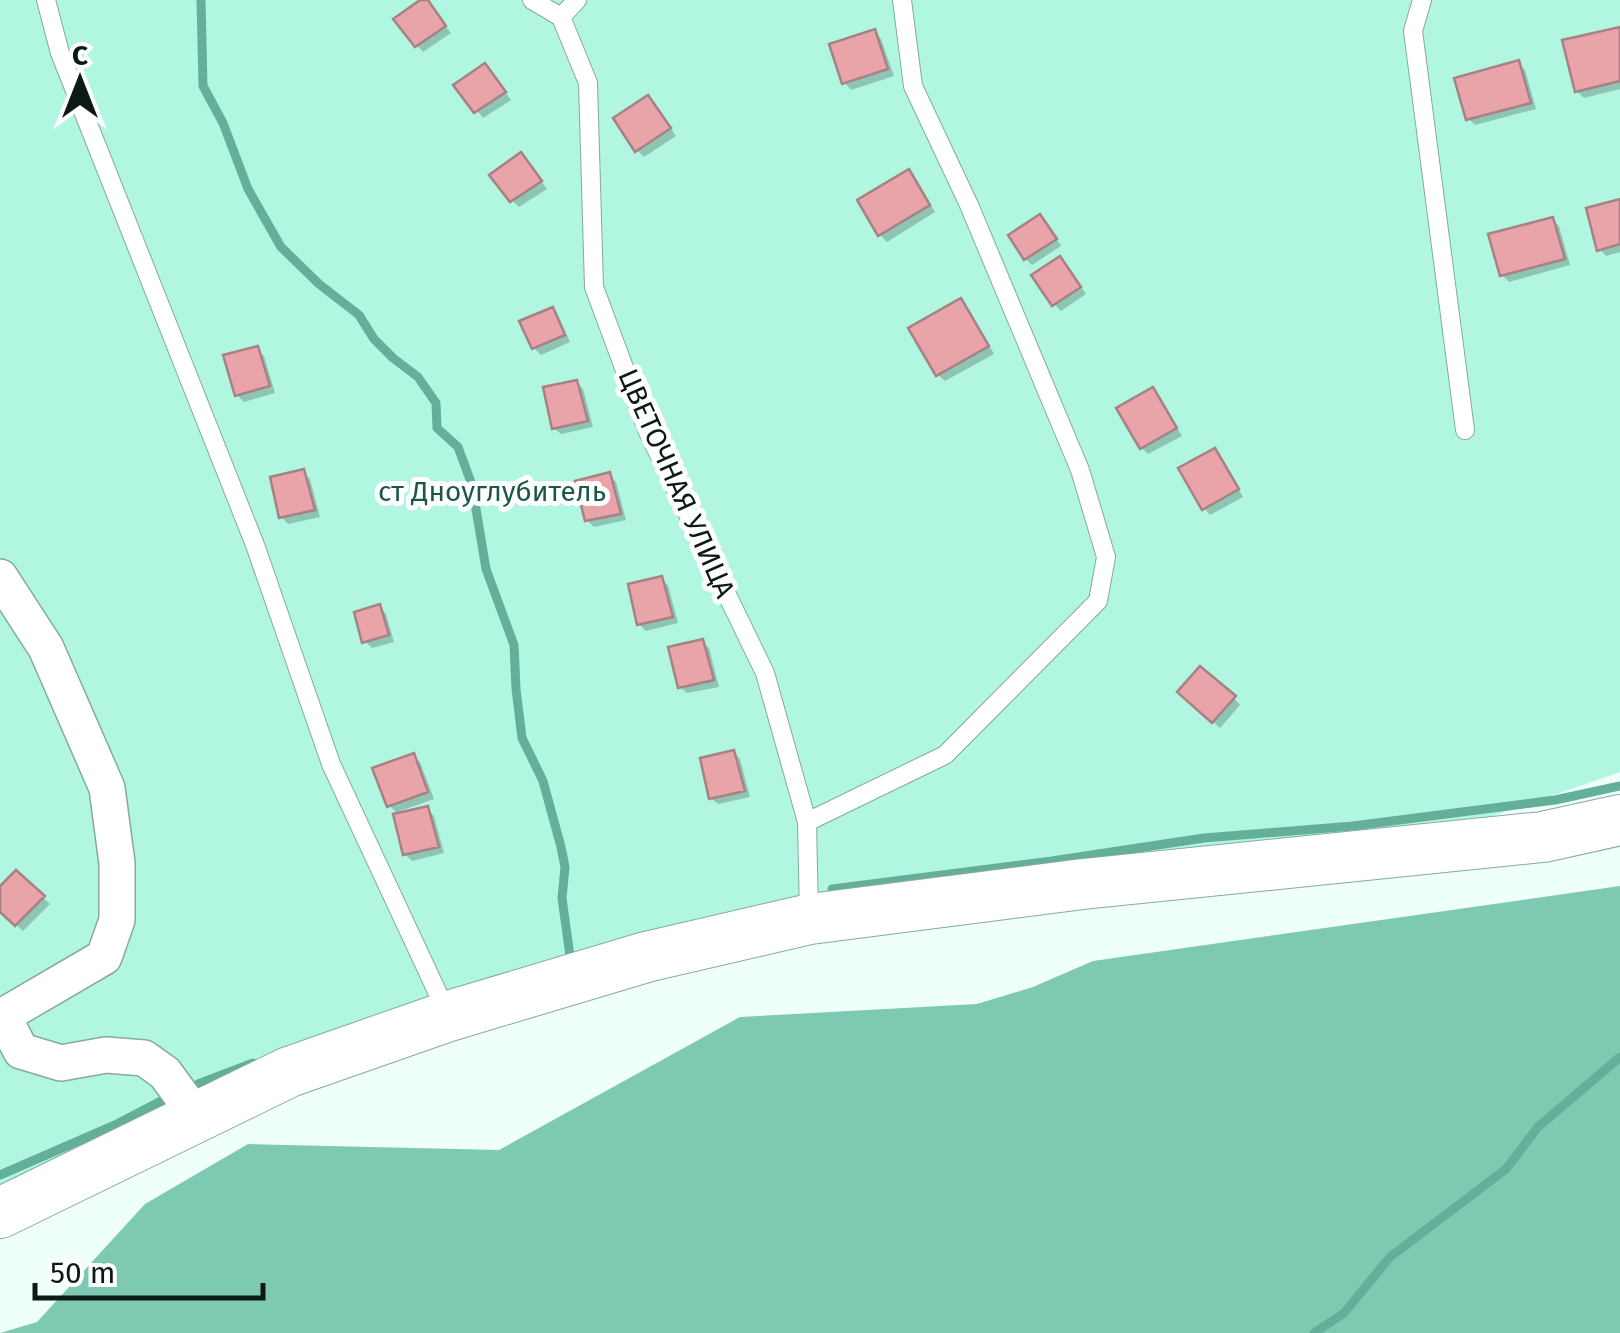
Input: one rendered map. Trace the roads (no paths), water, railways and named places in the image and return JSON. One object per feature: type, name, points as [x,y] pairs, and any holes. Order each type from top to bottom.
[{"type":"street","points":[[0,577],[46,648],[106,788],[117,863],[117,920],[104,957],[1,1013],[21,1051],[62,1063],[106,1055],[144,1058],[166,1073],[197,1117]]},
{"type":"street","points":[[0,1213],[289,1072],[448,1016],[646,957],[810,919],[1083,884],[1543,837],[1620,820]]},
{"type":"lane","points":[[46,0],[60,53],[255,546],[331,764],[448,1016]]},
{"type":"lane","points":[[532,0],[561,17],[577,0]]},
{"type":"lane","points":[[807,822],[944,755],[1098,601],[1106,556],[1080,470],[969,206],[913,86],[902,0]]},
{"type":"lane","points":[[1422,0],[1413,31],[1464,430]]},
{"type":"lane","name":"ЦВЕТОЧНАЯ УЛИЦА","points":[[561,17],[588,83],[594,286],[648,432],[765,673],[807,822],[810,919]]},
{"type":"waterway","points":[[201,0],[203,86],[223,123],[248,189],[281,247],[359,315],[374,339],[418,377],[436,403],[437,428],[458,447],[472,485],[486,569],[514,645],[522,738],[543,781],[561,847],[565,867],[562,898],[570,956]]},
{"type":"waterway","points":[[832,889],[1204,838],[1353,826],[1555,800],[1620,786]]},
{"type":"waterway","points":[[1314,1333],[1344,1313],[1390,1257],[1506,1169],[1538,1127],[1620,1057]]},
{"type":"waterway","points":[[198,1084],[253,1063]]},
{"type":"waterway","points":[[0,1175],[161,1101]]},
{"type":"park label","name":"ст Дноуглубитель","points":[[492,491]]}]
